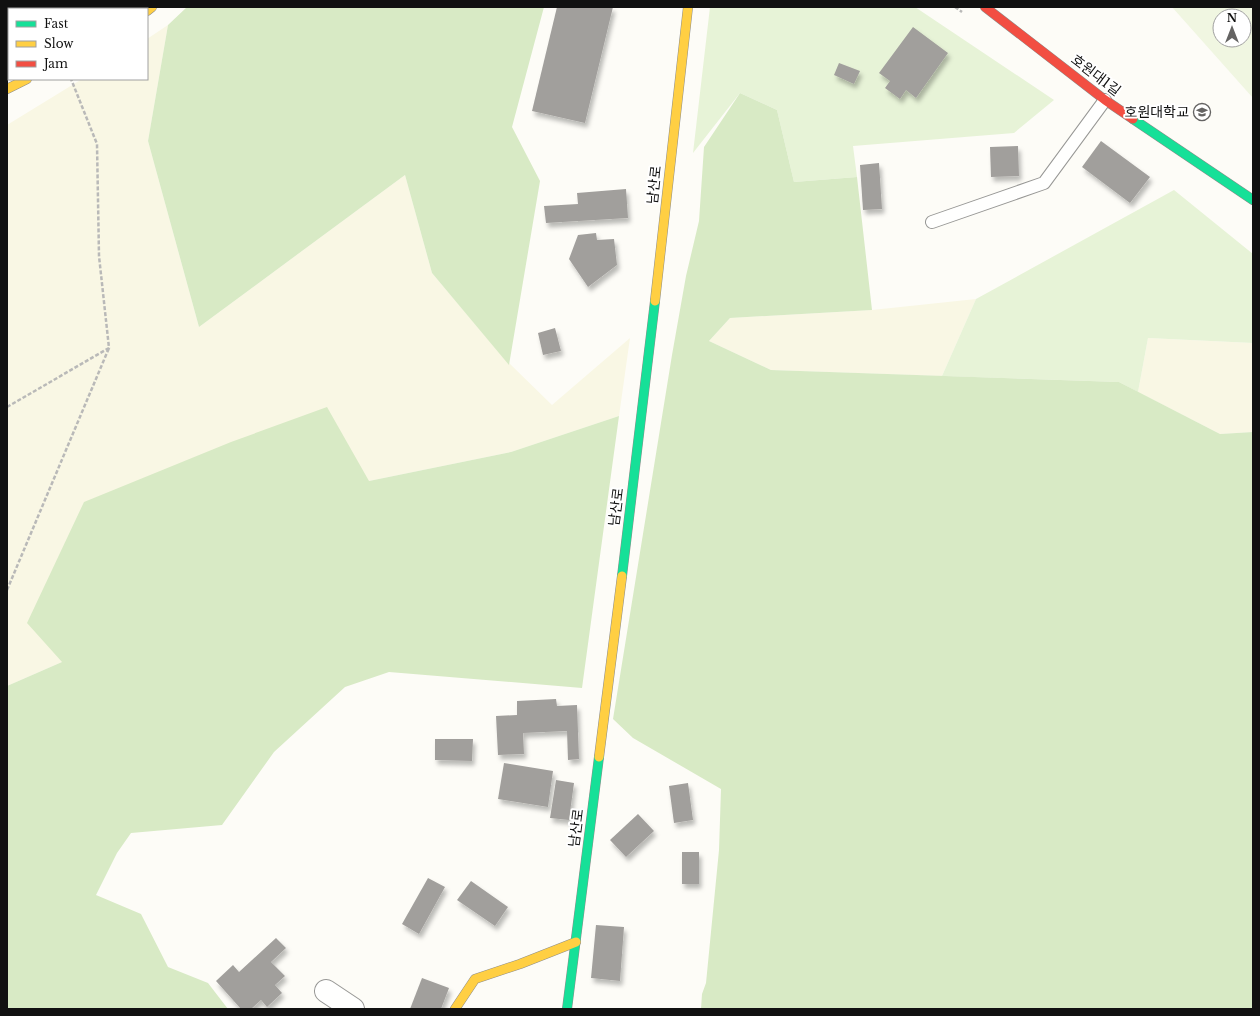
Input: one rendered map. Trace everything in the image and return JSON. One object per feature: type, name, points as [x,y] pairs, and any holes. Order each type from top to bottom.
[{"type":"street","name":"남산로","points":[[567,1009],[644,399],[688,7]]},
{"type":"street","name":"호원대1길","points":[[985,7],[1105,100],[1253,200]]},
{"type":"street","points":[[7,89],[25,80]]},
{"type":"street","points":[[455,1009],[475,979],[520,964],[576,942]]},
{"type":"street","points":[[326,991],[353,1009]]},
{"type":"lane","points":[[932,222],[1044,183],[1105,100]]},
{"type":"path","points":[[7,590],[109,348],[99,256],[97,144],[71,80]]},
{"type":"path","points":[[7,407],[109,348]]},
{"type":"shaded area","points":[[7,7],[121,7],[8,8],[7,70]]},
{"type":"shaded area","points":[[168,25],[148,141],[199,327],[405,175],[432,273],[503,357],[552,405],[630,338],[619,416],[511,452],[369,481],[62,662],[7,686],[7,125],[80,80],[148,80],[148,38]]},
{"type":"shaded area","points":[[976,299],[942,376],[771,370],[709,341],[730,318],[872,310]]},
{"type":"shaded area","points":[[1148,338],[1253,343],[1253,432],[1220,434],[1138,392]]},
{"type":"green space","points":[[187,7],[544,7],[512,127],[540,181],[509,365],[432,273],[405,175],[199,327],[148,141],[168,25]]},
{"type":"green space","points":[[710,7],[915,7],[1054,100],[1014,133],[853,146],[857,177],[794,182],[777,110],[740,93],[693,153]]},
{"type":"green space","points":[[1172,7],[1253,7],[1253,98]]},
{"type":"green space","points":[[740,93],[777,110],[794,182],[857,177],[872,310],[730,318],[709,341],[771,370],[1119,382],[1220,434],[1253,432],[1253,1009],[701,1009],[702,994],[706,983],[719,850],[721,789],[633,738],[613,719],[672,355],[686,276],[699,221],[704,147]]},
{"type":"green space","points":[[1174,190],[1253,254],[1253,343],[1148,338],[1138,392],[1119,382],[942,376],[976,299]]},
{"type":"green space","points":[[327,407],[369,481],[511,452],[619,416],[582,688],[389,672],[345,687],[274,752],[222,825],[131,833],[117,853],[96,895],[141,914],[168,967],[208,983],[228,1009],[7,1009],[7,686],[62,662],[27,623],[84,502],[231,442]]},
{"type":"building","points":[[557,7],[613,7],[585,123],[532,111]]},
{"type":"building","points":[[913,27],[948,53],[916,98],[906,90],[900,99],[885,88],[890,81],[879,73]]},
{"type":"building","points":[[839,63],[860,71],[854,84],[834,75]]},
{"type":"building","points":[[1101,141],[1150,177],[1130,203],[1082,167]]},
{"type":"building","points":[[1018,146],[1019,176],[991,177],[990,147]]},
{"type":"building","points":[[879,163],[882,209],[863,210],[860,165]]},
{"type":"building","points":[[626,189],[628,218],[546,223],[544,206],[578,204],[577,193]]},
{"type":"building","points":[[596,233],[597,240],[614,239],[617,265],[588,287],[569,259],[578,235]]},
{"type":"building","points":[[555,328],[561,351],[543,355],[538,333]]},
{"type":"building","points":[[556,699],[557,706],[577,705],[579,759],[568,760],[567,731],[523,733],[524,754],[498,755],[496,716],[517,715],[517,701]]},
{"type":"building","points":[[435,739],[473,739],[472,761],[435,760]]},
{"type":"building","points":[[504,763],[553,771],[548,807],[498,799]]},
{"type":"building","points":[[556,780],[574,783],[569,820],[550,818]]},
{"type":"building","points":[[688,783],[693,820],[674,823],[669,786]]},
{"type":"building","points":[[638,814],[654,831],[626,857],[610,840]]},
{"type":"building","points":[[682,852],[699,852],[699,884],[682,884]]},
{"type":"building","points":[[428,878],[445,887],[419,934],[402,924]]},
{"type":"building","points":[[471,881],[508,907],[495,926],[457,900]]},
{"type":"building","points":[[596,925],[624,927],[620,981],[591,978]]},
{"type":"building","points":[[276,938],[286,948],[271,962],[285,976],[275,985],[282,993],[267,1007],[261,1000],[251,1009],[241,1009],[216,981],[233,965],[239,972]]},
{"type":"building","points":[[422,978],[449,988],[441,1009],[410,1009]]},
{"type":"traffic: fast","points":[[1133,119],[1253,200]]},
{"type":"traffic: fast","points":[[622,576],[655,301]]},
{"type":"traffic: fast","points":[[567,1009],[599,757]]},
{"type":"traffic: slow","points":[[148,10],[152,7]]},
{"type":"traffic: slow","points":[[655,301],[688,7]]},
{"type":"traffic: slow","points":[[7,89],[25,80]]},
{"type":"traffic: slow","points":[[599,757],[622,576]]},
{"type":"traffic: slow","points":[[455,1009],[475,979],[520,964],[576,942]]},
{"type":"traffic: jam","points":[[985,7],[1105,100],[1133,119]]},
{"type":"place","name":"호원대학교","points":[[1202,112]]}]
